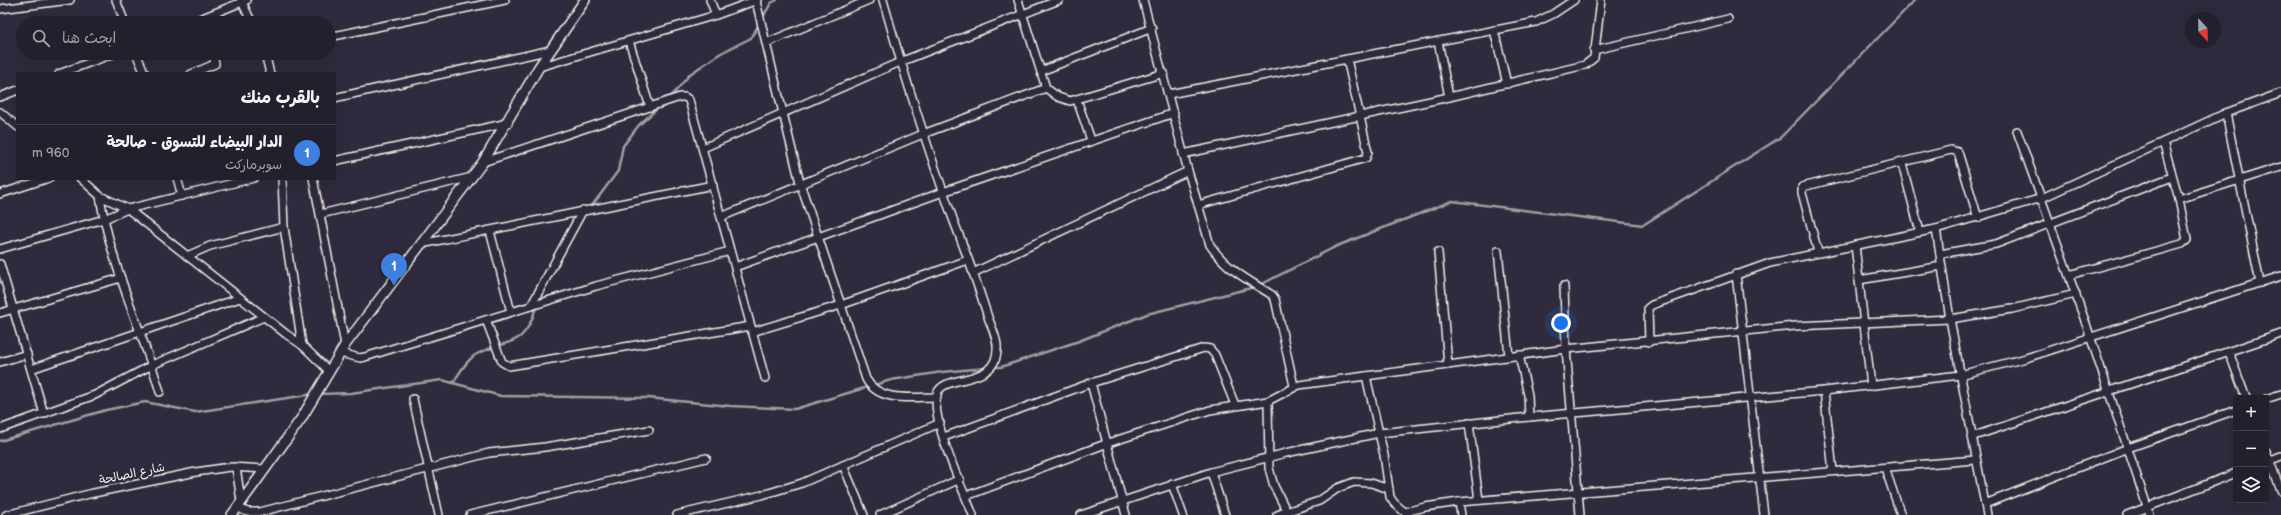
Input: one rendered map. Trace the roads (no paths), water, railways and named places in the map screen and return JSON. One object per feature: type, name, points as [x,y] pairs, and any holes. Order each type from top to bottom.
[{"type":"street","points":[[0,9],[7,4],[70,0]]},
{"type":"street","points":[[116,0],[122,16]]},
{"type":"street","points":[[336,36],[504,0]]},
{"type":"street","points":[[232,515],[312,402],[320,385],[345,345],[483,162],[508,123],[539,67],[585,0]]},
{"type":"street","points":[[710,0],[716,15]]},
{"type":"street","points":[[539,67],[716,15],[757,0],[782,114],[800,184],[861,367],[872,389],[885,396],[937,398]]},
{"type":"street","points":[[766,43],[869,0]]},
{"type":"street","points":[[883,0],[900,62],[923,134],[996,340],[996,355],[993,363],[981,376],[946,385],[940,389],[937,398],[940,423],[944,437],[973,515]]},
{"type":"street","points":[[1018,0],[1046,88],[1064,100],[1077,100],[1164,73]]},
{"type":"street","points":[[703,148],[900,62],[1059,0]]},
{"type":"street","points":[[1143,0],[1164,73],[1188,171],[1210,245],[1228,267],[1272,295],[1275,299],[1294,386]]},
{"type":"street","points":[[1169,94],[1494,30],[1546,18],[1574,0]]},
{"type":"street","points":[[1184,154],[1449,97],[1585,65],[1594,58],[1602,0]]},
{"type":"street","points":[[212,16],[243,1],[249,16]]},
{"type":"street","points":[[1594,50],[1728,19]]},
{"type":"street","points":[[1041,71],[1152,28]]},
{"type":"street","points":[[1494,30],[1507,84]]},
{"type":"street","points":[[629,41],[650,107]]},
{"type":"street","points":[[1438,41],[1449,97]]},
{"type":"street","points":[[336,98],[552,50]]},
{"type":"street","points":[[1198,205],[1364,160],[1368,152],[1347,59]]},
{"type":"street","points":[[64,72],[96,60]]},
{"type":"street","points":[[139,60],[144,72]]},
{"type":"street","points":[[196,72],[215,64],[214,60]]},
{"type":"street","points":[[267,60],[270,72]]},
{"type":"street","points":[[721,217],[923,134],[1046,88]]},
{"type":"street","points":[[0,97],[16,91]]},
{"type":"street","points":[[1649,342],[1648,308],[1652,304],[1770,263],[1936,229],[1978,218],[2042,198],[2226,113],[2281,93]]},
{"type":"street","points":[[483,162],[650,107],[685,97],[689,100],[765,378]]},
{"type":"street","points":[[1077,100],[1091,140]]},
{"type":"street","points":[[0,112],[16,125]]},
{"type":"street","points":[[735,267],[818,239],[943,192],[1091,140],[1174,113]]},
{"type":"street","points":[[2226,113],[2260,283]]},
{"type":"street","points":[[336,161],[508,123]]},
{"type":"street","points":[[2017,131],[2076,294],[2150,515]]},
{"type":"street","points":[[2069,275],[2185,242],[2187,236],[2179,199],[2163,142]]},
{"type":"street","points":[[1818,252],[1802,193],[1802,187],[1956,150],[1958,152],[1978,218]]},
{"type":"street","points":[[1902,164],[1920,232]]},
{"type":"street","points":[[2179,199],[2281,167]]},
{"type":"street","points":[[973,273],[1188,171]]},
{"type":"street","points":[[321,214],[472,177]]},
{"type":"street","points":[[1940,254],[1984,247],[2172,177]]},
{"type":"street","points":[[0,194],[43,180]]},
{"type":"street","points":[[82,180],[100,196],[128,209],[264,317],[302,345],[329,371]]},
{"type":"street","points":[[178,180],[182,196]]},
{"type":"street","points":[[0,249],[104,219],[128,209],[246,180]]},
{"type":"street","points":[[282,180],[284,227],[302,345]]},
{"type":"street","points":[[313,180],[345,345]]},
{"type":"street","points":[[421,244],[490,231],[583,210],[713,185]]},
{"type":"street","points":[[100,196],[104,219],[121,278],[160,392]]},
{"type":"street","points":[[531,306],[583,210]]},
{"type":"street","points":[[187,256],[210,246],[284,227]]},
{"type":"street","points":[[1936,229],[1975,460],[1987,515]]},
{"type":"street","points":[[490,231],[511,312]]},
{"type":"street","points":[[1855,245],[1871,386]]},
{"type":"street","points":[[340,353],[360,358],[365,357],[596,286],[730,251]]},
{"type":"street","points":[[1438,252],[1448,364]]},
{"type":"street","points":[[1498,252],[1509,356]]},
{"type":"street","points":[[486,320],[502,362],[510,366],[752,329],[841,305],[968,260]]},
{"type":"street","points":[[0,264],[44,414]]},
{"type":"street","points":[[1859,280],[1942,266]]},
{"type":"street","points":[[1736,274],[1764,515]]},
{"type":"street","points":[[1081,515],[1122,500],[1211,472],[1268,457],[1379,433],[1529,417],[1824,391],[1960,375],[2026,358],[2281,276]]},
{"type":"street","points":[[0,313],[121,278]]},
{"type":"street","points":[[1564,286],[1566,349],[1580,515]]},
{"type":"street","points":[[966,496],[1108,443],[1210,410],[1268,401],[1294,386],[1566,349],[1649,342],[1742,331],[1795,326],[1950,319],[2012,309],[2076,294]]},
{"type":"street","points":[[31,369],[240,298]]},
{"type":"street","points":[[0,429],[95,395],[152,365],[264,317]]},
{"type":"street","points":[[1971,437],[2281,334]]},
{"type":"street","points":[[944,437],[1091,383],[1204,348],[1210,349],[1215,355],[1235,406]]},
{"type":"street","points":[[2229,352],[2245,395]]},
{"type":"street","points":[[0,362],[27,354]]},
{"type":"street","points":[[1519,355],[1528,395],[1529,417]]},
{"type":"street","points":[[1366,376],[1394,503],[1407,514],[1433,505],[1479,500],[1975,460]]},
{"type":"street","points":[[1091,383],[1126,515]]},
{"type":"street","points":[[1824,391],[1833,471]]},
{"type":"street","points":[[2269,398],[2281,394]]},
{"type":"street","points":[[413,399],[439,515]]},
{"type":"street","points":[[1268,401],[1268,457],[1272,479],[1287,512]]},
{"type":"street","points":[[1985,504],[2128,448],[2233,411]]},
{"type":"street","points":[[677,515],[786,488],[940,423]]},
{"type":"street","points":[[1468,424],[1479,500]]},
{"type":"street","points":[[236,467],[239,504],[247,512],[260,512],[489,453],[545,447],[649,430]]},
{"type":"street","points":[[2269,461],[2281,456]]},
{"type":"street","points":[[470,515],[706,458]]},
{"type":"street","points":[[2269,463],[2281,491]]},
{"type":"street","points":[[843,465],[864,515]]},
{"type":"street","name":"شارع الصالحة","points":[[6,515],[89,494],[196,472],[236,467],[264,469]]},
{"type":"street","points":[[1885,468],[1901,515]]},
{"type":"street","points":[[1211,472],[1225,515]]},
{"type":"street","points":[[2127,515],[2233,474]]},
{"type":"street","points":[[880,515],[960,480]]},
{"type":"street","points":[[1277,515],[1318,502],[1338,488],[1354,482],[1371,482],[1390,489]]},
{"type":"street","points":[[1172,484],[1183,515]]},
{"type":"street","points":[[1459,502],[1461,515]]},
{"type":"waterway","points":[[670,98],[690,74],[721,53],[751,38],[771,3],[777,0]]},
{"type":"waterway","points":[[1260,285],[1337,246],[1452,201],[1643,225],[1781,137],[1915,0]]},
{"type":"waterway","points":[[591,207],[618,171],[623,146],[639,125],[660,106]]},
{"type":"waterway","points":[[992,367],[1001,367],[1079,341],[1147,314],[1255,287]]},
{"type":"waterway","points":[[453,383],[473,356],[488,349],[514,341],[520,337],[531,321],[536,307]]},
{"type":"waterway","points":[[319,394],[351,393],[442,380],[501,396],[648,398],[730,406],[795,409],[891,380],[942,372],[985,368]]},
{"type":"waterway","points":[[0,441],[106,410],[145,402],[195,412],[314,394]]},
{"type":"place","name":"الدار البيضاء للتسوق - صالحة","points":[[394,286]]}]
